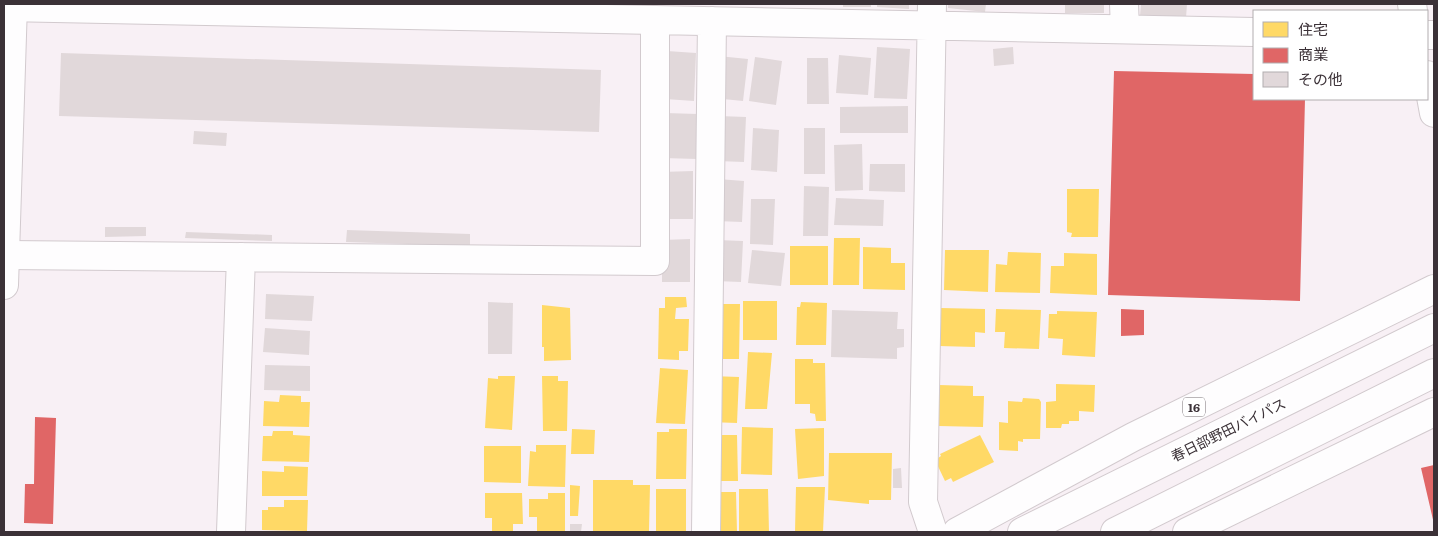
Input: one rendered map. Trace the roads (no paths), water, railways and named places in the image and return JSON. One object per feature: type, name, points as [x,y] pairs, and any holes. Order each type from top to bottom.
[{"type":"main road","points":[[4,285],[10,6],[712,21],[932,14],[1125,16],[1253,32]]},
{"type":"main road","points":[[932,14],[923,502],[934,532]]},
{"type":"main road","points":[[6,255],[655,261],[654,20]]},
{"type":"main road","points":[[706,532],[712,21]]},
{"type":"main road","points":[[1428,80],[1434,113]]},
{"type":"main road","points":[[231,532],[241,257]]},
{"type":"main road","name":"16","points":[[957,532],[1133,437],[1434,289]]},
{"type":"main road","name":"春日部野田バイパス","points":[[1022,532],[1434,328]]},
{"type":"main road","points":[[1116,532],[1434,373]]},
{"type":"main road","points":[[1187,532],[1434,412]]}]
